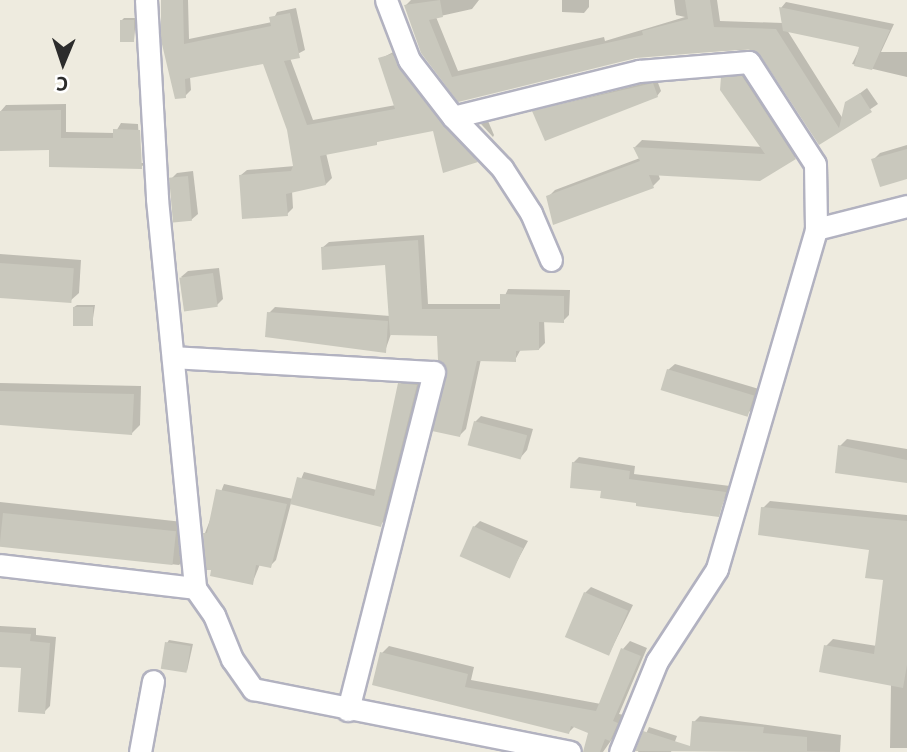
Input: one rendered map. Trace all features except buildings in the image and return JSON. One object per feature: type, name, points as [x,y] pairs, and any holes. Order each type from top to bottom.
[{"type":"street","points":[[146,0],[157,199],[195,588],[214,615],[232,659],[253,689],[570,752]]},
{"type":"street","points":[[386,0],[409,60],[453,117],[502,168],[531,213],[551,260]]},
{"type":"street","points":[[453,117],[639,71],[749,62],[815,164],[816,229],[717,569],[657,661],[620,752]]},
{"type":"street","points":[[816,229],[907,206]]},
{"type":"street","points":[[173,357],[434,372],[348,710]]},
{"type":"street","points":[[0,565],[195,588]]},
{"type":"street","points":[[140,752],[153,681]]}]
